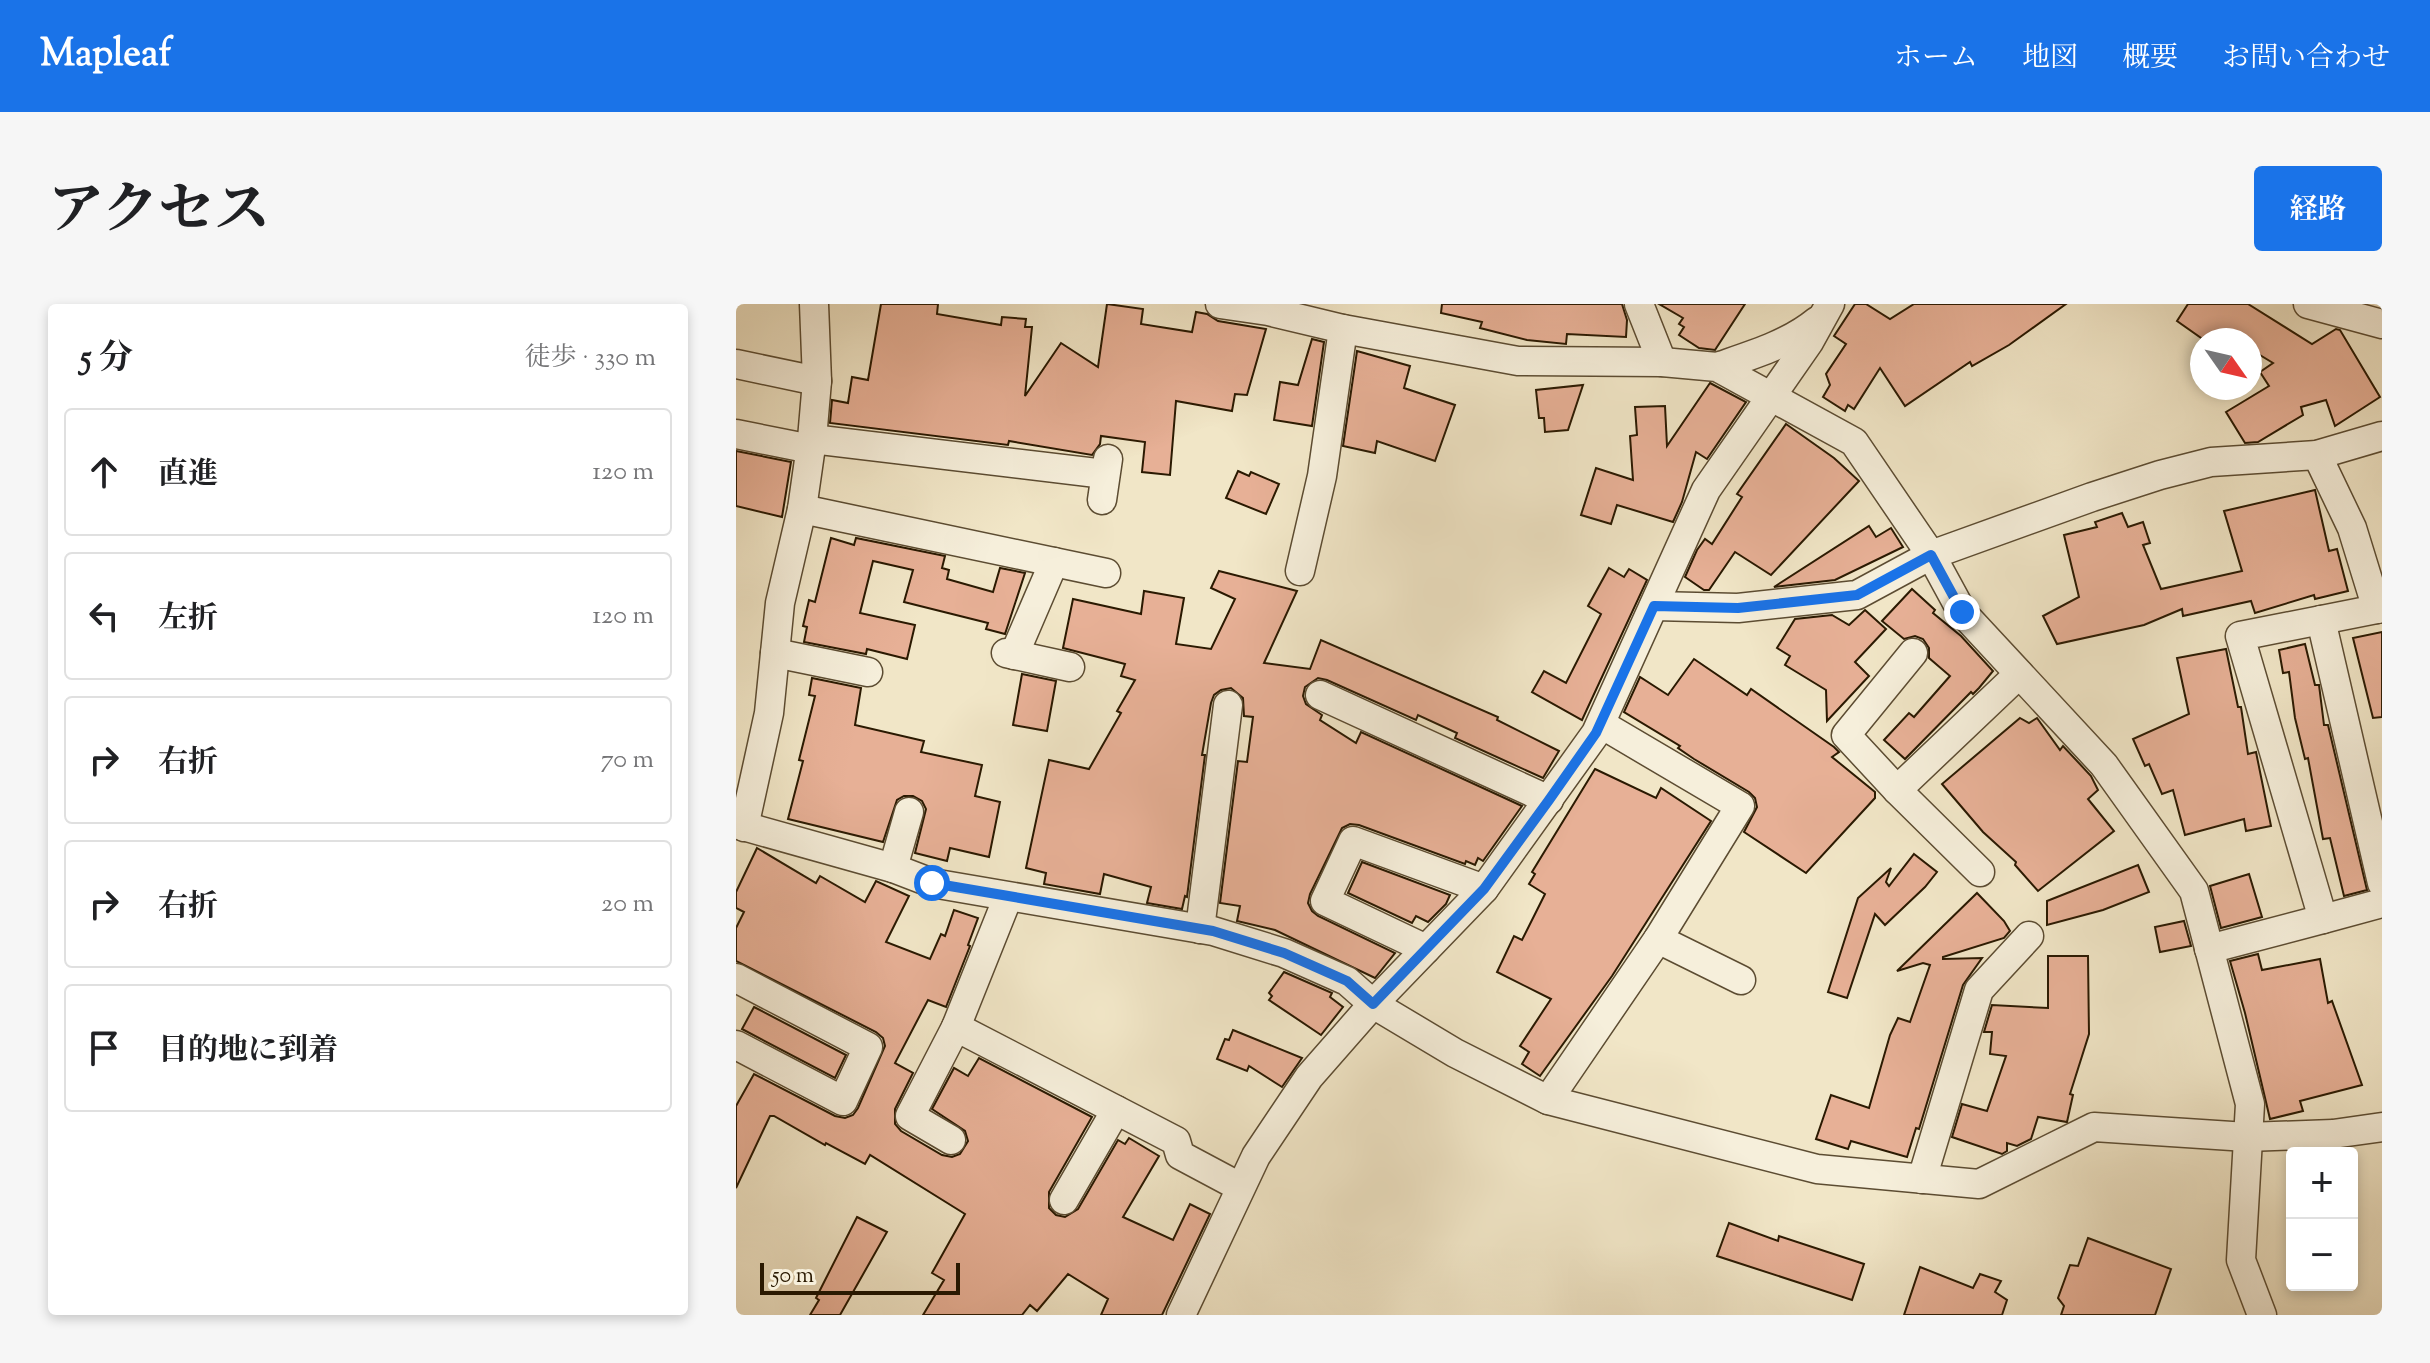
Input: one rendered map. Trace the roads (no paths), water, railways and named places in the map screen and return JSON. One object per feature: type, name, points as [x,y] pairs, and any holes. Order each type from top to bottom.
[{"type":"street","points":[[814,304],[817,381],[812,444],[802,509],[780,603],[769,713],[740,825],[893,868],[932,883],[1200,929],[1284,953],[1347,981],[1373,1004],[1455,1053],[1548,1100],[1817,1169],[1979,1184],[2094,1127],[2247,1137],[2333,1134],[2382,1127]]},
{"type":"street","points":[[1220,304],[1518,361],[1662,362],[1717,367],[1747,358],[1803,332],[1827,310]]},
{"type":"street","points":[[1639,304],[1662,362]]},
{"type":"street","points":[[2308,304],[2382,324]]},
{"type":"street","points":[[1181,1315],[1256,1156],[1309,1077],[1373,1004],[1484,889],[1601,724],[1706,490],[1809,342],[1827,310]]},
{"type":"street","points":[[1300,571],[1322,476],[1343,329]]},
{"type":"street","points":[[736,364],[817,381]]},
{"type":"street","points":[[1717,367],[1854,442],[1931,555],[1962,612],[2104,765],[2194,891],[2250,1104],[2241,1260],[2262,1315]]},
{"type":"street","points":[[736,434],[1105,477]]},
{"type":"street","points":[[1654,606],[1738,608],[1857,595],[1931,555],[2092,497],[2173,472],[2211,462],[2317,455],[2382,436]]},
{"type":"street","points":[[2317,455],[2352,528],[2380,608],[2240,636],[2323,919]]},
{"type":"street","points":[[802,509],[1106,573]]},
{"type":"street","points":[[1054,562],[1010,654],[1070,667]]},
{"type":"street","points":[[2321,620],[2382,883]]},
{"type":"street","points":[[775,653],[868,672]]},
{"type":"street","points":[[1913,653],[1846,735],[1980,872]]},
{"type":"street","points":[[1897,790],[2019,674]]},
{"type":"street","points":[[1320,695],[1549,800]]},
{"type":"street","points":[[1200,929],[1228,705]]},
{"type":"street","points":[[1548,1100],[1658,939],[1740,806],[1601,724]]},
{"type":"street","points":[[893,868],[909,812]]},
{"type":"street","points":[[1426,949],[1325,901],[1353,841],[1484,889]]},
{"type":"street","points":[[951,1140],[910,1116],[956,1027],[1008,897]]},
{"type":"street","points":[[2209,949],[2382,903]]},
{"type":"street","points":[[1922,1179],[1979,990],[2029,936]]},
{"type":"street","points":[[1658,939],[1741,980]]},
{"type":"street","points":[[736,1045],[843,1101],[868,1047],[738,985]]},
{"type":"street","points":[[956,1027],[1176,1141],[1180,1155],[1240,1187]]},
{"type":"street","points":[[1064,1200],[1116,1110]]}]
